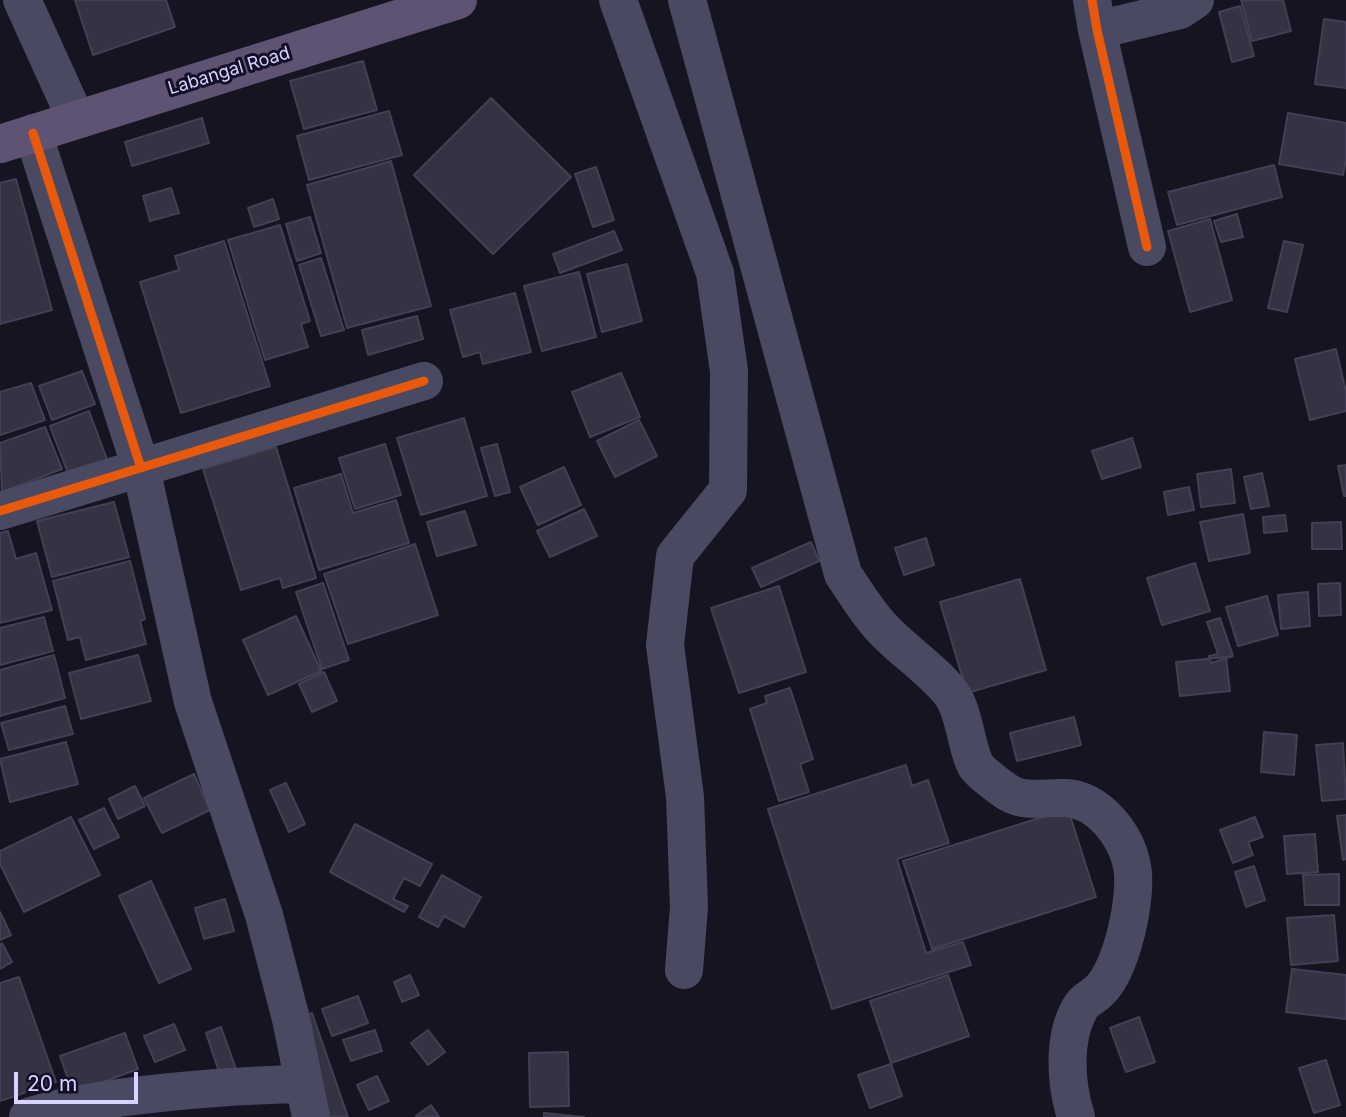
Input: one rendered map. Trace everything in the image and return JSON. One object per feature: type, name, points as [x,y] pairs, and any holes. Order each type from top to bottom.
[{"type":"main road","name":"Labangal Road","points":[[17,139],[458,0]]},
{"type":"street","points":[[22,0],[76,119]]},
{"type":"street","points":[[618,0],[715,273],[729,371],[728,490],[676,556],[665,645],[685,797],[690,907],[684,970]]},
{"type":"street","points":[[687,0],[843,574],[889,635],[922,663],[955,699],[977,766],[1010,795],[1042,800],[1068,798],[1094,806],[1119,835],[1132,866],[1133,898],[1117,963],[1100,991],[1086,1000],[1074,1024],[1070,1044],[1069,1094],[1076,1117]]},
{"type":"street","points":[[1147,247],[1094,15],[1180,10],[1195,0]]},
{"type":"street","points":[[17,139],[141,468],[192,702],[264,915],[291,1019],[307,1101],[209,1087],[80,1104],[28,1117]]},
{"type":"street","points":[[0,511],[424,381]]},
{"type":"building","points":[[75,0],[166,0],[175,27],[93,55]]},
{"type":"building","points":[[1241,0],[1283,0],[1291,31],[1252,41]]},
{"type":"building","points":[[1240,6],[1254,56],[1232,62],[1219,12]]},
{"type":"building","points":[[1324,19],[1346,22],[1346,88],[1315,84]]},
{"type":"building","points":[[363,61],[377,110],[304,129],[290,81]]},
{"type":"building","points":[[491,98],[571,177],[493,254],[414,175]]},
{"type":"building","points":[[389,111],[402,155],[309,180],[297,136]]},
{"type":"building","points":[[1288,113],[1346,123],[1343,175],[1279,164]]},
{"type":"building","points":[[202,118],[209,143],[132,166],[125,142]]},
{"type":"building","points":[[391,161],[431,306],[347,328],[307,185]]},
{"type":"building","points":[[1274,165],[1282,197],[1177,225],[1168,192]]},
{"type":"building","points":[[596,167],[614,220],[593,227],[575,174]]},
{"type":"building","points":[[16,179],[52,310],[0,324],[0,183]]},
{"type":"building","points":[[171,188],[179,213],[150,221],[143,196]]},
{"type":"building","points":[[273,199],[279,219],[254,227],[248,208]]},
{"type":"building","points":[[1237,214],[1243,237],[1221,242],[1214,221]]},
{"type":"building","points":[[310,217],[321,253],[297,261],[286,224]]},
{"type":"building","points":[[1210,219],[1232,300],[1190,312],[1168,231]]},
{"type":"building","points":[[280,225],[310,321],[301,324],[308,347],[265,360],[228,240]]},
{"type":"building","points":[[614,231],[622,250],[560,273],[553,254]]},
{"type":"building","points":[[224,241],[270,386],[181,413],[140,282],[179,270],[175,256]]},
{"type":"building","points":[[1284,241],[1303,245],[1287,312],[1268,308]]},
{"type":"building","points":[[321,258],[344,330],[321,336],[299,265]]},
{"type":"building","points":[[627,264],[642,321],[602,332],[587,274]]},
{"type":"building","points":[[579,272],[596,337],[542,351],[524,286]]},
{"type":"building","points":[[515,293],[531,352],[483,364],[480,352],[463,357],[450,310]]},
{"type":"building","points":[[417,316],[423,339],[368,355],[362,330]]},
{"type":"building","points":[[1336,349],[1346,392],[1346,411],[1310,420],[1295,359]]},
{"type":"building","points":[[82,371],[95,404],[52,420],[39,386]]},
{"type":"building","points":[[621,373],[640,417],[590,437],[572,392]]},
{"type":"building","points":[[31,383],[45,420],[0,435],[0,392]]},
{"type":"building","points":[[89,411],[108,462],[69,476],[50,426]]},
{"type":"building","points":[[464,418],[487,496],[421,515],[397,438]]},
{"type":"building","points":[[639,420],[657,456],[615,477],[597,441]]},
{"type":"building","points":[[45,427],[62,469],[2,492],[0,443]]},
{"type":"building","points":[[1132,438],[1141,467],[1102,479],[1092,451]]},
{"type":"building","points":[[385,444],[401,495],[355,509],[339,458]]},
{"type":"building","points":[[497,444],[510,492],[495,496],[481,448]]},
{"type":"building","points":[[276,447],[316,578],[283,588],[280,578],[241,590],[203,469]]},
{"type":"building","points":[[1346,465],[1346,496],[1344,496],[1338,466]]},
{"type":"building","points":[[564,467],[581,505],[538,525],[520,487]]},
{"type":"building","points":[[1231,469],[1235,503],[1201,507],[1197,474]]},
{"type":"building","points":[[1262,473],[1269,506],[1251,509],[1244,477]]},
{"type":"building","points":[[341,474],[353,513],[396,500],[409,543],[319,570],[294,488]]},
{"type":"building","points":[[1189,487],[1194,510],[1168,515],[1164,492]]},
{"type":"building","points":[[114,502],[129,557],[52,577],[37,521]]},
{"type":"building","points":[[584,509],[597,536],[550,557],[537,531]]},
{"type":"building","points":[[465,511],[476,545],[437,556],[427,522]]},
{"type":"building","points":[[1243,514],[1250,553],[1209,561],[1200,522]]},
{"type":"building","points":[[1285,515],[1287,531],[1264,533],[1263,517]]},
{"type":"building","points":[[1341,522],[1342,549],[1312,549],[1312,523]]},
{"type":"building","points":[[8,531],[16,559],[36,553],[52,610],[0,623],[0,533]]},
{"type":"building","points":[[926,538],[934,565],[904,575],[895,548]]},
{"type":"building","points":[[811,542],[819,561],[761,587],[752,568]]},
{"type":"building","points":[[415,544],[438,615],[348,644],[324,574]]},
{"type":"building","points":[[130,561],[145,619],[140,621],[146,644],[86,660],[80,637],[68,640],[53,581]]},
{"type":"building","points":[[1195,563],[1210,611],[1162,625],[1147,578]]},
{"type":"building","points":[[1020,579],[1046,670],[967,693],[940,602]]},
{"type":"building","points":[[323,583],[349,660],[322,669],[296,592]]},
{"type":"building","points":[[1340,583],[1341,615],[1319,616],[1318,584]]},
{"type":"building","points":[[779,586],[806,672],[739,693],[711,608]]},
{"type":"building","points":[[1308,592],[1310,626],[1281,629],[1278,595]]},
{"type":"building","points":[[1267,596],[1278,635],[1238,646],[1226,607]]},
{"type":"building","points":[[296,616],[321,671],[268,695],[243,640]]},
{"type":"building","points":[[44,617],[53,651],[0,665],[0,628]]},
{"type":"building","points":[[1220,618],[1233,656],[1211,663],[1209,656],[1218,654],[1207,622]]},
{"type":"building","points":[[54,655],[65,698],[0,716],[0,670]]},
{"type":"building","points":[[138,655],[151,701],[81,719],[69,673]]},
{"type":"building","points":[[1226,657],[1230,691],[1180,696],[1176,662]]},
{"type":"building","points":[[324,672],[337,701],[312,712],[299,684]]},
{"type":"building","points":[[790,688],[813,759],[800,764],[809,792],[779,801],[750,709],[767,703],[765,696]]},
{"type":"building","points":[[65,706],[73,734],[9,750],[1,723]]},
{"type":"building","points":[[1074,717],[1081,745],[1017,761],[1010,733]]},
{"type":"building","points":[[1264,732],[1297,735],[1294,775],[1261,772]]},
{"type":"building","points":[[66,742],[78,784],[10,802],[0,759]]},
{"type":"building","points":[[1343,743],[1346,799],[1322,801],[1316,745]]},
{"type":"building","points":[[906,765],[912,786],[928,780],[949,843],[897,859],[926,953],[963,942],[971,965],[832,1009],[768,809]]},
{"type":"building","points":[[194,774],[210,810],[162,833],[144,798]]},
{"type":"building","points":[[286,783],[305,824],[289,832],[270,790]]},
{"type":"building","points":[[135,786],[145,806],[118,819],[109,799]]},
{"type":"building","points":[[104,808],[119,837],[94,849],[79,820]]},
{"type":"building","points":[[1068,809],[1096,897],[932,949],[903,861]]},
{"type":"building","points":[[1346,815],[1346,859],[1343,860],[1337,816]]},
{"type":"building","points":[[71,817],[100,875],[24,912],[0,864],[0,851]]},
{"type":"building","points":[[1255,817],[1263,837],[1248,842],[1253,855],[1233,863],[1220,830]]},
{"type":"building","points":[[355,824],[432,864],[420,886],[404,878],[393,899],[408,906],[404,912],[330,872]]},
{"type":"building","points":[[1315,834],[1318,872],[1287,874],[1284,836]]},
{"type":"building","points":[[1254,866],[1265,900],[1246,907],[1235,872]]},
{"type":"building","points":[[1339,874],[1339,905],[1305,905],[1303,875]]},
{"type":"building","points":[[442,875],[481,897],[464,927],[444,916],[438,927],[419,917]]},
{"type":"building","points":[[151,881],[191,969],[159,983],[119,896]]},
{"type":"building","points":[[225,899],[234,931],[204,939],[195,908]]},
{"type":"building","points":[[0,912],[11,935],[0,940]]},
{"type":"building","points":[[1334,915],[1338,961],[1291,965],[1287,918]]},
{"type":"building","points":[[2,943],[12,962],[0,969],[0,945]]},
{"type":"building","points":[[1292,969],[1346,975],[1346,1019],[1286,1012]]},
{"type":"building","points":[[410,975],[419,995],[402,1002],[394,982]]},
{"type":"building","points":[[948,975],[969,1036],[891,1063],[870,1001]]},
{"type":"building","points":[[19,977],[56,1082],[0,1101],[0,983]]},
{"type":"building","points":[[358,996],[368,1023],[332,1036],[322,1009]]},
{"type":"building","points":[[312,1013],[348,1117],[328,1117],[294,1019]]},
{"type":"building","points":[[1139,1017],[1155,1062],[1126,1072],[1110,1028]]},
{"type":"building","points":[[174,1024],[185,1050],[155,1062],[144,1036]]},
{"type":"building","points":[[221,1027],[236,1069],[220,1075],[206,1033]]},
{"type":"building","points":[[375,1030],[382,1051],[351,1061],[343,1040]]},
{"type":"building","points":[[428,1030],[445,1052],[428,1065],[411,1043]]},
{"type":"building","points":[[125,1033],[138,1069],[73,1093],[60,1056]]},
{"type":"building","points":[[568,1052],[569,1106],[530,1107],[529,1053]]},
{"type":"building","points":[[1326,1060],[1340,1105],[1314,1113],[1299,1068]]},
{"type":"building","points":[[891,1064],[902,1096],[870,1108],[858,1075]]},
{"type":"building","points":[[377,1076],[389,1101],[369,1110],[357,1085]]},
{"type":"building","points":[[431,1105],[439,1117],[416,1116]]},
{"type":"building","points":[[544,1113],[584,1117],[544,1117]]},
{"type":"cycle path","points":[[1092,0],[1147,247]]},
{"type":"cycle path","points":[[33,133],[141,468]]},
{"type":"cycle path","points":[[0,511],[424,381]]}]
